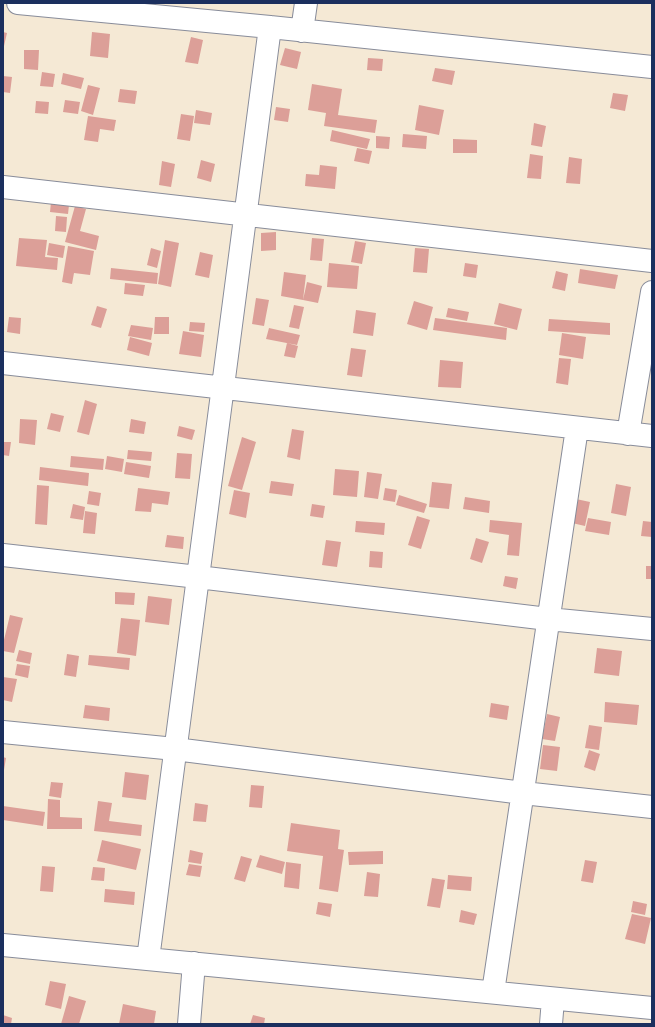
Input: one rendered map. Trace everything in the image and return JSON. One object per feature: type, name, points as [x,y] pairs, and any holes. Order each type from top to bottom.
[{"type":"street","points":[[18,3],[270,27],[652,67]]},
{"type":"street","points":[[302,31],[306,3]]},
{"type":"street","points":[[148,959],[270,27]]},
{"type":"street","points":[[3,187],[652,261]]},
{"type":"street","points":[[628,434],[652,292]]},
{"type":"street","points":[[3,363],[652,436]]},
{"type":"street","points":[[493,992],[577,428]]},
{"type":"street","points":[[3,555],[652,630]]},
{"type":"street","points":[[3,732],[176,749],[522,793],[652,807]]},
{"type":"street","points":[[3,945],[652,1008]]},
{"type":"street","points":[[189,1024],[194,964]]},
{"type":"street","points":[[551,1024],[553,999]]},
{"type":"building","points":[[3,32],[7,33],[4,46],[3,46]]},
{"type":"building","points":[[92,32],[110,34],[108,58],[90,56]]},
{"type":"building","points":[[191,37],[203,40],[198,64],[185,62]]},
{"type":"building","points":[[285,48],[301,52],[297,69],[280,65]]},
{"type":"building","points":[[24,50],[39,50],[38,70],[24,69]]},
{"type":"building","points":[[368,58],[383,59],[382,71],[367,70]]},
{"type":"building","points":[[435,68],[455,71],[452,85],[432,81]]},
{"type":"building","points":[[42,72],[55,74],[53,87],[40,86]]},
{"type":"building","points":[[63,73],[84,78],[81,89],[61,84]]},
{"type":"building","points":[[3,76],[12,77],[10,93],[3,92]]},
{"type":"building","points":[[312,84],[342,89],[338,115],[377,120],[375,133],[324,126],[326,113],[308,110]]},
{"type":"building","points":[[88,85],[100,88],[93,115],[81,111]]},
{"type":"building","points":[[120,89],[137,91],[135,104],[118,102]]},
{"type":"building","points":[[613,93],[628,95],[625,111],[610,108]]},
{"type":"building","points":[[65,100],[80,102],[78,114],[63,112]]},
{"type":"building","points":[[36,101],[49,102],[48,114],[35,113]]},
{"type":"building","points":[[419,105],[444,110],[439,135],[415,130]]},
{"type":"building","points":[[276,107],[290,109],[288,122],[274,120]]},
{"type":"building","points":[[196,110],[212,113],[210,125],[194,123]]},
{"type":"building","points":[[181,114],[194,116],[190,141],[177,139]]},
{"type":"building","points":[[88,116],[116,120],[114,131],[100,129],[98,142],[84,140]]},
{"type":"building","points":[[534,123],[546,126],[542,147],[531,145]]},
{"type":"building","points":[[332,130],[370,139],[367,149],[330,141]]},
{"type":"building","points":[[403,134],[427,136],[426,149],[402,147]]},
{"type":"building","points":[[376,136],[390,137],[389,149],[376,148]]},
{"type":"building","points":[[453,139],[477,140],[477,153],[453,153]]},
{"type":"building","points":[[357,148],[372,151],[369,164],[354,161]]},
{"type":"building","points":[[530,154],[543,156],[541,179],[527,178]]},
{"type":"building","points":[[569,157],[582,159],[580,184],[566,183]]},
{"type":"building","points":[[201,160],[215,164],[211,182],[197,178]]},
{"type":"building","points":[[162,161],[175,164],[171,187],[159,185]]},
{"type":"building","points":[[320,165],[337,167],[335,189],[305,186],[306,174],[319,175]]},
{"type":"building","points":[[51,202],[69,205],[68,214],[50,212]]},
{"type":"building","points":[[75,206],[86,209],[80,231],[99,236],[96,250],[65,242]]},
{"type":"building","points":[[56,216],[67,217],[66,232],[55,231]]},
{"type":"building","points":[[276,232],[276,250],[261,251],[261,233]]},
{"type":"building","points":[[19,238],[47,240],[45,257],[58,258],[57,270],[16,266]]},
{"type":"building","points":[[312,238],[324,239],[322,261],[310,260]]},
{"type":"building","points":[[165,240],[179,243],[171,287],[158,284]]},
{"type":"building","points":[[355,241],[366,243],[362,264],[351,262]]},
{"type":"building","points":[[49,243],[65,246],[63,258],[47,255]]},
{"type":"building","points":[[68,246],[94,251],[90,275],[74,273],[72,284],[62,282]]},
{"type":"building","points":[[151,248],[161,251],[157,268],[147,265]]},
{"type":"building","points":[[415,248],[429,249],[427,273],[413,272]]},
{"type":"building","points":[[200,252],[213,255],[209,278],[195,275]]},
{"type":"building","points":[[329,263],[359,266],[357,289],[327,287]]},
{"type":"building","points":[[465,263],[478,265],[476,278],[463,276]]},
{"type":"building","points":[[111,268],[158,273],[157,284],[110,279]]},
{"type":"building","points":[[580,269],[618,275],[615,289],[578,283]]},
{"type":"building","points":[[556,271],[568,274],[565,291],[552,288]]},
{"type":"building","points":[[284,272],[306,275],[303,300],[281,296]]},
{"type":"building","points":[[307,282],[322,286],[318,303],[303,300]]},
{"type":"building","points":[[125,283],[145,285],[143,296],[124,294]]},
{"type":"building","points":[[256,298],[269,300],[264,326],[252,324]]},
{"type":"building","points":[[414,301],[433,307],[427,330],[407,324]]},
{"type":"building","points":[[499,303],[522,309],[517,330],[494,324]]},
{"type":"building","points":[[294,305],[304,307],[299,329],[289,327]]},
{"type":"building","points":[[97,306],[107,309],[101,328],[91,325]]},
{"type":"building","points":[[448,308],[469,312],[467,321],[446,317]]},
{"type":"building","points":[[356,310],[376,313],[373,336],[353,333]]},
{"type":"building","points":[[9,317],[21,318],[20,334],[7,332]]},
{"type":"building","points":[[155,317],[169,317],[169,334],[154,334]]},
{"type":"building","points":[[435,318],[507,328],[506,340],[433,330]]},
{"type":"building","points":[[549,319],[610,323],[610,335],[548,331]]},
{"type":"building","points":[[190,322],[205,323],[204,332],[189,331]]},
{"type":"building","points":[[131,325],[153,328],[151,340],[128,336]]},
{"type":"building","points":[[269,328],[300,335],[297,345],[266,339]]},
{"type":"building","points":[[183,331],[204,335],[201,357],[179,354]]},
{"type":"building","points":[[562,333],[586,337],[583,359],[559,355]]},
{"type":"building","points":[[130,337],[152,343],[149,356],[127,350]]},
{"type":"building","points":[[287,343],[298,346],[295,358],[284,356]]},
{"type":"building","points":[[351,348],[366,350],[362,377],[347,375]]},
{"type":"building","points":[[559,358],[571,359],[568,385],[556,383]]},
{"type":"building","points":[[440,360],[463,362],[461,388],[438,387]]},
{"type":"building","points":[[85,400],[97,404],[89,435],[77,432]]},
{"type":"building","points":[[51,413],[64,416],[60,432],[47,429]]},
{"type":"building","points":[[20,419],[37,420],[35,445],[19,443]]},
{"type":"building","points":[[131,419],[146,422],[144,434],[129,432]]},
{"type":"building","points":[[179,426],[195,430],[192,440],[177,436]]},
{"type":"building","points":[[292,429],[304,431],[300,460],[287,457]]},
{"type":"building","points":[[242,437],[256,442],[242,490],[228,486]]},
{"type":"building","points":[[3,442],[11,442],[9,456],[3,455]]},
{"type":"building","points":[[128,450],[152,452],[151,461],[127,459]]},
{"type":"building","points":[[177,453],[192,454],[190,479],[175,478]]},
{"type":"building","points":[[71,456],[104,459],[103,470],[70,467]]},
{"type":"building","points":[[107,456],[124,459],[122,472],[105,469]]},
{"type":"building","points":[[126,462],[151,466],[149,478],[124,474]]},
{"type":"building","points":[[40,467],[89,473],[88,486],[39,480]]},
{"type":"building","points":[[335,469],[359,471],[357,497],[333,495]]},
{"type":"building","points":[[367,472],[382,474],[378,499],[364,497]]},
{"type":"building","points":[[271,481],[294,484],[292,496],[269,493]]},
{"type":"building","points":[[432,482],[452,484],[449,509],[429,507]]},
{"type":"building","points":[[616,484],[631,487],[626,516],[611,513]]},
{"type":"building","points":[[37,485],[49,486],[47,525],[35,524]]},
{"type":"building","points":[[138,488],[170,492],[168,505],[152,503],[151,512],[135,511]]},
{"type":"building","points":[[385,488],[397,490],[395,502],[383,500]]},
{"type":"building","points":[[234,490],[250,493],[246,518],[229,514]]},
{"type":"building","points":[[89,491],[101,493],[99,506],[87,504]]},
{"type":"building","points":[[399,495],[427,504],[424,513],[396,505]]},
{"type":"building","points":[[465,497],[490,501],[489,513],[463,509]]},
{"type":"building","points":[[576,499],[590,502],[585,526],[572,523]]},
{"type":"building","points":[[73,504],[85,507],[83,520],[70,518]]},
{"type":"building","points":[[312,504],[325,506],[323,518],[310,516]]},
{"type":"building","points":[[85,511],[97,513],[95,534],[83,533]]},
{"type":"building","points":[[417,516],[430,520],[421,549],[408,545]]},
{"type":"building","points":[[588,518],[611,522],[609,535],[585,531]]},
{"type":"building","points":[[490,520],[522,523],[519,556],[507,555],[509,535],[489,532]]},
{"type":"building","points":[[356,521],[385,523],[384,535],[355,532]]},
{"type":"building","points":[[643,521],[652,522],[652,537],[641,536]]},
{"type":"building","points":[[167,535],[184,537],[183,549],[165,547]]},
{"type":"building","points":[[476,538],[489,542],[482,563],[470,559]]},
{"type":"building","points":[[326,540],[341,542],[337,567],[322,565]]},
{"type":"building","points":[[370,551],[383,552],[382,568],[369,567]]},
{"type":"building","points":[[646,566],[652,566],[652,579],[646,579]]},
{"type":"building","points":[[505,576],[518,578],[516,589],[503,586]]},
{"type":"building","points":[[115,592],[135,593],[134,605],[115,604]]},
{"type":"building","points":[[148,596],[172,599],[169,625],[145,622]]},
{"type":"building","points":[[10,615],[23,618],[14,653],[3,651],[3,644]]},
{"type":"building","points":[[121,618],[140,620],[136,656],[117,653]]},
{"type":"building","points":[[597,648],[622,651],[619,676],[594,673]]},
{"type":"building","points":[[19,650],[32,653],[30,664],[16,661]]},
{"type":"building","points":[[67,654],[79,656],[76,677],[64,675]]},
{"type":"building","points":[[89,655],[130,658],[129,670],[88,665]]},
{"type":"building","points":[[17,664],[30,666],[28,678],[15,675]]},
{"type":"building","points":[[3,677],[17,679],[12,702],[3,700]]},
{"type":"building","points":[[605,702],[639,705],[637,725],[604,722]]},
{"type":"building","points":[[491,703],[509,706],[507,720],[489,717]]},
{"type":"building","points":[[85,705],[110,708],[109,721],[83,718]]},
{"type":"building","points":[[547,714],[560,717],[555,741],[542,739]]},
{"type":"building","points":[[589,725],[602,727],[599,750],[585,748]]},
{"type":"building","points":[[543,745],[560,747],[557,771],[540,769]]},
{"type":"building","points":[[589,750],[600,754],[595,771],[584,767]]},
{"type":"building","points":[[3,757],[6,758],[4,770],[3,770]]},
{"type":"building","points":[[125,772],[149,775],[146,800],[122,797]]},
{"type":"building","points":[[51,782],[63,783],[61,798],[49,796]]},
{"type":"building","points":[[251,785],[264,786],[262,808],[249,807]]},
{"type":"building","points":[[48,799],[60,800],[60,817],[82,818],[82,829],[47,829]]},
{"type":"building","points":[[98,801],[112,803],[109,821],[142,825],[141,836],[94,831]]},
{"type":"building","points":[[195,803],[208,805],[206,822],[193,821]]},
{"type":"building","points":[[3,806],[45,812],[43,826],[3,820]]},
{"type":"building","points":[[291,823],[340,830],[338,849],[344,850],[338,892],[319,889],[323,856],[287,851]]},
{"type":"building","points":[[102,840],[141,849],[136,870],[97,861]]},
{"type":"building","points":[[190,850],[203,853],[201,864],[188,862]]},
{"type":"building","points":[[383,851],[383,864],[349,865],[348,852]]},
{"type":"building","points":[[260,855],[285,862],[282,874],[256,867]]},
{"type":"building","points":[[241,856],[252,859],[245,882],[234,879]]},
{"type":"building","points":[[585,860],[597,862],[593,883],[581,881]]},
{"type":"building","points":[[286,862],[301,864],[299,889],[284,887]]},
{"type":"building","points":[[189,864],[202,866],[200,877],[186,875]]},
{"type":"building","points":[[42,866],[55,867],[53,892],[40,891]]},
{"type":"building","points":[[93,867],[105,868],[104,881],[91,880]]},
{"type":"building","points":[[367,872],[380,874],[378,897],[364,896]]},
{"type":"building","points":[[448,875],[472,877],[471,891],[447,889]]},
{"type":"building","points":[[432,878],[445,880],[440,908],[427,906]]},
{"type":"building","points":[[105,889],[135,892],[134,905],[104,902]]},
{"type":"building","points":[[633,901],[647,904],[645,915],[631,912]]},
{"type":"building","points":[[318,902],[332,904],[330,917],[316,914]]},
{"type":"building","points":[[461,910],[477,914],[474,925],[459,922]]},
{"type":"building","points":[[632,914],[651,918],[645,944],[625,939]]},
{"type":"building","points":[[50,981],[66,984],[61,1009],[45,1005]]},
{"type":"building","points":[[69,996],[86,1001],[79,1024],[61,1024]]},
{"type":"building","points":[[123,1004],[156,1011],[154,1024],[119,1024]]},
{"type":"building","points":[[3,1015],[12,1018],[11,1024],[3,1024]]},
{"type":"building","points":[[253,1015],[265,1018],[264,1024],[250,1024]]}]
